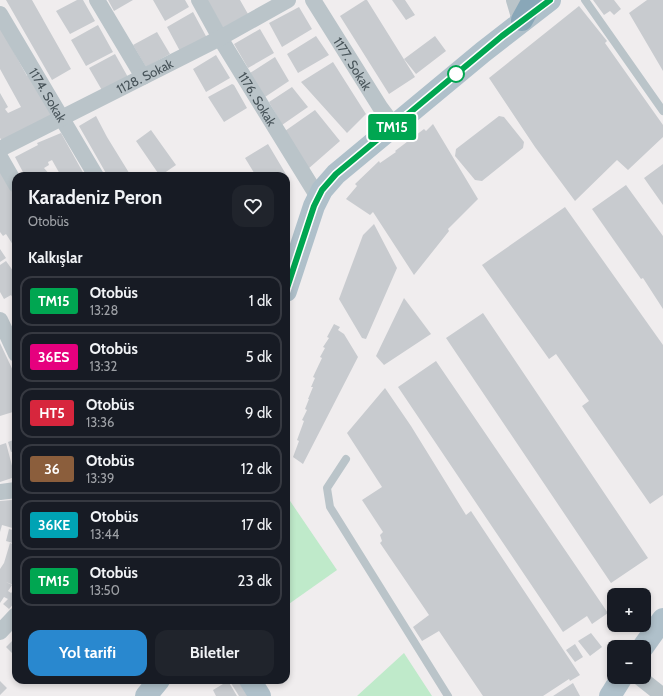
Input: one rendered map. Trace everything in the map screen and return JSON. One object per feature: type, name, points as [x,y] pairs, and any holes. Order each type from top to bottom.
[{"type":"highway","points":[[519,10],[534,0]]},
{"type":"main road","points":[[290,279],[318,197],[336,174],[394,126],[519,10],[550,0]]},
{"type":"main road","points":[[648,640],[663,619]]},
{"type":"main road","points":[[145,696],[149,684]]},
{"type":"main road","points":[[145,696],[156,684]]},
{"type":"main road","points":[[252,684],[260,696]]},
{"type":"main road","points":[[264,684],[272,696]]},
{"type":"main road","points":[[610,696],[618,684]]},
{"type":"street","points":[[97,0],[143,77]]},
{"type":"street","name":"1176. Sokak","points":[[199,0],[220,38],[318,197]]},
{"type":"street","name":"1128. Sokak","points":[[0,149],[220,38],[288,0]]},
{"type":"street","name":"1177. Sokak","points":[[313,0],[380,108],[394,126]]},
{"type":"street","name":"1174. Sokak","points":[[0,14],[94,172]]},
{"type":"street","points":[[0,157],[12,179]]},
{"type":"street","points":[[0,320],[12,346]]},
{"type":"street","points":[[0,492],[12,490]]},
{"type":"street","points":[[0,632],[9,615]]},
{"type":"street","points":[[648,684],[663,696]]},
{"type":"lane","points":[[585,0],[663,111]]},
{"type":"lane","points":[[346,459],[327,488],[330,507],[448,696]]},
{"type":"green space","points":[[290,501],[337,570],[290,603]]},
{"type":"green space","points":[[404,653],[432,696],[357,696]]},
{"type":"building","points":[[6,0],[32,0],[71,69],[52,80]]},
{"type":"building","points":[[77,0],[83,0],[95,21],[70,34],[56,11]]},
{"type":"building","points":[[108,0],[133,0],[114,11]]},
{"type":"building","points":[[153,0],[185,0],[189,7],[165,21]]},
{"type":"building","points":[[207,0],[240,0],[248,14],[223,28]]},
{"type":"building","points":[[367,0],[415,77],[389,94],[340,16]]},
{"type":"building","points":[[392,0],[405,0],[415,15],[406,20]]},
{"type":"building","points":[[593,0],[614,0],[621,9],[614,15],[610,11],[604,15]]},
{"type":"building","points":[[647,0],[663,0],[663,71],[629,13]]},
{"type":"building","points":[[579,6],[607,41],[605,43],[663,125],[663,137],[628,170],[617,160],[575,201],[535,147],[489,78]]},
{"type":"building","points":[[299,7],[312,29],[282,47],[269,23]]},
{"type":"building","points":[[193,12],[207,38],[181,53],[167,27]]},
{"type":"building","points":[[98,25],[113,52],[86,66],[71,40]]},
{"type":"building","points":[[0,27],[27,76],[53,117],[3,142],[0,138],[0,93],[8,107],[5,109],[8,113],[21,107],[0,69]]},
{"type":"building","points":[[260,29],[274,53],[248,68],[234,44]]},
{"type":"building","points":[[157,32],[170,54],[146,67],[133,45]]},
{"type":"building","points":[[316,36],[329,55],[298,73],[287,54]]},
{"type":"building","points":[[435,36],[446,51],[416,74],[404,59]]},
{"type":"building","points":[[115,54],[129,79],[103,92],[89,68]]},
{"type":"building","points":[[216,55],[230,78],[206,92],[193,69]]},
{"type":"building","points":[[275,57],[289,81],[265,97],[250,73]]},
{"type":"building","points":[[333,62],[366,114],[347,133],[301,82]]},
{"type":"building","points":[[232,84],[247,108],[224,122],[208,97]]},
{"type":"building","points":[[292,87],[308,107],[282,125],[269,102]]},
{"type":"building","points":[[315,110],[340,141],[308,169],[285,131]]},
{"type":"building","points":[[96,116],[129,172],[105,172],[79,126]]},
{"type":"building","points":[[499,116],[504,117],[524,142],[523,148],[482,181],[475,180],[455,156],[456,149]]},
{"type":"building","points":[[433,124],[478,199],[448,229],[449,231],[414,275],[373,212],[370,215],[346,199],[357,186],[355,184],[379,161],[380,163],[424,129],[426,131]]},
{"type":"building","points":[[151,130],[176,165],[166,172],[157,172],[136,141]]},
{"type":"building","points":[[61,133],[83,172],[59,172],[52,160],[48,162],[49,165],[44,168],[48,172],[23,172],[15,157],[38,145],[37,143]]},
{"type":"building","points":[[268,144],[285,172],[254,172],[245,158]]},
{"type":"building","points":[[663,164],[663,205],[644,178]]},
{"type":"building","points":[[0,171],[12,191],[12,243],[6,234],[3,236],[0,232]]},
{"type":"building","points":[[626,185],[663,236],[663,309],[643,278],[641,279],[592,209]]},
{"type":"building","points":[[565,207],[663,345],[663,495],[650,504],[582,406],[589,401],[556,354],[549,359],[482,265]]},
{"type":"building","points":[[374,224],[397,268],[366,339],[362,338],[339,299],[363,235]]},
{"type":"building","points":[[0,249],[6,258],[0,262]]},
{"type":"building","points":[[6,261],[12,269],[12,297],[11,295],[4,299],[0,292],[0,265]]},
{"type":"building","points":[[404,298],[431,334],[384,365],[376,356]]},
{"type":"building","points":[[483,313],[648,558],[611,583],[446,338]]},
{"type":"building","points":[[334,324],[340,327],[338,330],[344,334],[358,357],[303,464],[293,457],[304,421],[302,420],[307,410],[305,409],[313,387],[311,387],[315,378],[313,377],[322,358],[320,357],[325,348],[323,347],[329,338],[327,337]]},
{"type":"building","points":[[0,343],[12,368],[12,412],[0,416]]},
{"type":"building","points":[[436,361],[607,612],[607,614],[592,624],[587,616],[563,632],[398,387]]},
{"type":"building","points":[[385,388],[411,426],[466,515],[471,511],[580,675],[570,681],[569,679],[543,696],[483,696],[439,631],[422,641],[413,627],[429,615],[380,543],[382,541],[380,535],[383,532],[362,500],[382,487],[347,433]]},
{"type":"building","points":[[12,440],[11,452],[8,442]]},
{"type":"building","points":[[6,443],[12,466],[12,478],[0,482],[0,445]]},
{"type":"building","points":[[12,500],[12,528],[2,525],[0,532],[0,501]]},
{"type":"building","points":[[9,529],[12,530],[12,543],[6,541]]},
{"type":"building","points":[[10,543],[12,544],[12,584],[6,582],[12,585],[8,591],[11,593],[12,592],[12,606],[9,609],[3,604],[8,599],[4,597],[0,603],[0,569],[4,563]]},
{"type":"building","points":[[591,633],[602,647],[590,656],[578,641]]},
{"type":"building","points":[[12,641],[12,653],[6,647]]},
{"type":"building","points":[[575,644],[583,657],[575,662],[566,650]]},
{"type":"building","points":[[0,681],[7,688],[0,695]]},
{"type":"building","points":[[573,683],[580,696],[553,696]]},
{"type":"building","points":[[223,684],[230,684],[237,696],[216,696],[213,690]]},
{"type":"building","points":[[232,684],[242,684],[250,696],[239,696]]},
{"type":"bus line","name":"TM15","points":[[290,279],[314,206],[328,182],[378,138],[522,20],[550,0]]}]
